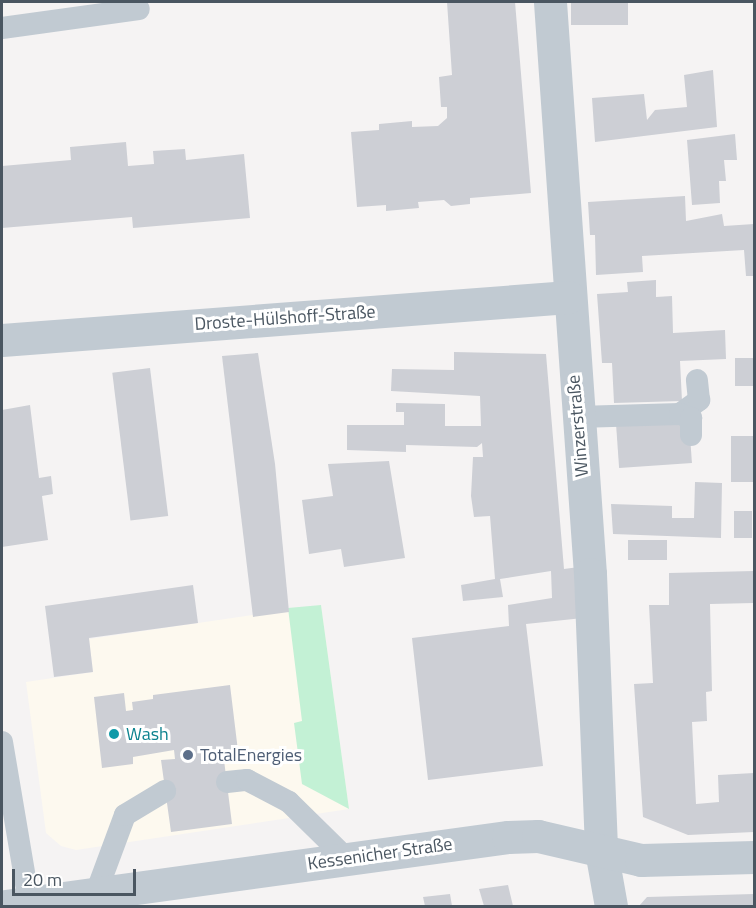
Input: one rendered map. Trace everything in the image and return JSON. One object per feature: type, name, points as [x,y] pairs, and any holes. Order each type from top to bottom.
[{"type":"street","name":"Winzerstraße","points":[[550,2],[562,151],[568,297],[590,574],[601,850],[611,906]]},
{"type":"street","name":"Droste-Hülshoff-Straße","points":[[2,340],[568,297]]},
{"type":"street","name":"Kessenicher Straße","points":[[17,904],[508,837],[538,836],[641,860],[754,857]]},
{"type":"lane","points":[[2,28],[139,9]]},
{"type":"lane","points":[[680,414],[699,400],[697,380]]},
{"type":"lane","points":[[578,417],[680,414],[691,417],[692,435]]},
{"type":"lane","points":[[2,742],[17,904]]},
{"type":"lane","points":[[227,782],[247,780],[289,802],[347,858]]},
{"type":"lane","points":[[96,893],[125,815],[165,791]]},
{"type":"shaded area","name":"TotalEnergies","points":[[321,605],[349,809],[76,850],[61,846],[46,833],[26,682],[93,672],[89,639]]},
{"type":"green space","points":[[321,605],[349,809],[302,784],[294,723],[302,721],[288,608]]},
{"type":"building","points":[[447,2],[515,2],[531,193],[470,198],[470,204],[451,206],[444,200],[418,202],[419,208],[386,211],[386,205],[357,207],[351,132],[379,130],[379,124],[412,121],[412,127],[438,126],[447,118],[447,107],[441,107],[439,77],[452,75]]},
{"type":"building","points":[[571,2],[628,2],[628,25],[571,25]]},
{"type":"building","points":[[713,70],[717,127],[595,142],[592,98],[644,94],[647,120],[655,110],[687,107],[684,75]]},
{"type":"building","points":[[735,134],[737,160],[724,160],[726,181],[719,181],[720,203],[692,205],[687,140]]},
{"type":"building","points":[[126,142],[128,166],[154,164],[153,151],[185,149],[186,160],[244,154],[250,218],[133,228],[132,217],[2,228],[2,166],[71,160],[70,147]]},
{"type":"building","points":[[685,196],[686,221],[722,214],[724,226],[754,224],[754,276],[746,276],[744,250],[642,256],[643,272],[596,275],[595,235],[590,235],[588,202]]},
{"type":"building","points":[[656,280],[656,297],[672,296],[673,333],[725,330],[726,359],[680,361],[682,401],[614,403],[612,363],[602,363],[597,294],[628,292],[627,282]]},
{"type":"building","points":[[454,352],[546,354],[564,569],[579,567],[583,618],[526,624],[543,766],[428,780],[412,638],[509,626],[508,605],[552,598],[551,571],[500,579],[503,597],[463,601],[461,585],[495,579],[490,516],[474,517],[471,496],[473,457],[483,457],[482,443],[477,447],[406,445],[406,452],[347,450],[347,425],[404,425],[404,412],[396,412],[396,403],[445,404],[445,426],[481,426],[480,396],[391,391],[392,369],[454,370]]},
{"type":"building","points":[[258,353],[275,464],[289,612],[253,617],[222,356]]},
{"type":"building","points":[[735,358],[754,358],[754,386],[735,386]]},
{"type":"building","points":[[150,368],[168,516],[130,521],[112,373]]},
{"type":"building","points":[[30,405],[39,478],[51,476],[53,494],[42,496],[48,540],[2,547],[2,410]]},
{"type":"building","points":[[689,421],[692,463],[619,468],[616,426]]},
{"type":"building","points":[[731,436],[754,436],[754,482],[731,482]]},
{"type":"building","points":[[389,461],[405,558],[344,567],[341,549],[309,554],[302,500],[333,496],[328,464]]},
{"type":"building","points":[[695,482],[722,483],[721,538],[613,534],[611,504],[672,506],[672,518],[694,518]]},
{"type":"building","points":[[734,511],[752,511],[752,538],[734,538]]},
{"type":"building","points":[[628,540],[667,540],[667,560],[628,560]]},
{"type":"building","points":[[754,571],[754,603],[710,604],[712,691],[706,692],[707,721],[692,722],[696,804],[719,802],[718,775],[754,773],[754,832],[688,835],[643,817],[634,684],[653,683],[649,605],[669,605],[669,573]]},
{"type":"building","points":[[193,585],[198,623],[89,638],[93,672],[54,677],[45,606]]},
{"type":"building","points":[[230,685],[238,751],[223,752],[232,824],[171,832],[161,760],[175,759],[174,750],[133,757],[133,764],[102,768],[94,697],[124,693],[126,711],[133,710],[132,702],[153,699],[153,695]]},
{"type":"building","points":[[508,885],[513,906],[484,906],[479,889]]},
{"type":"building","points":[[450,894],[452,906],[425,906],[423,897]]},
{"type":"building","points":[[754,894],[754,906],[639,906],[647,897]]},
{"type":"place","name":"Wash","points":[[114,734]]},
{"type":"place","name":"TotalEnergies","points":[[188,755]]}]
